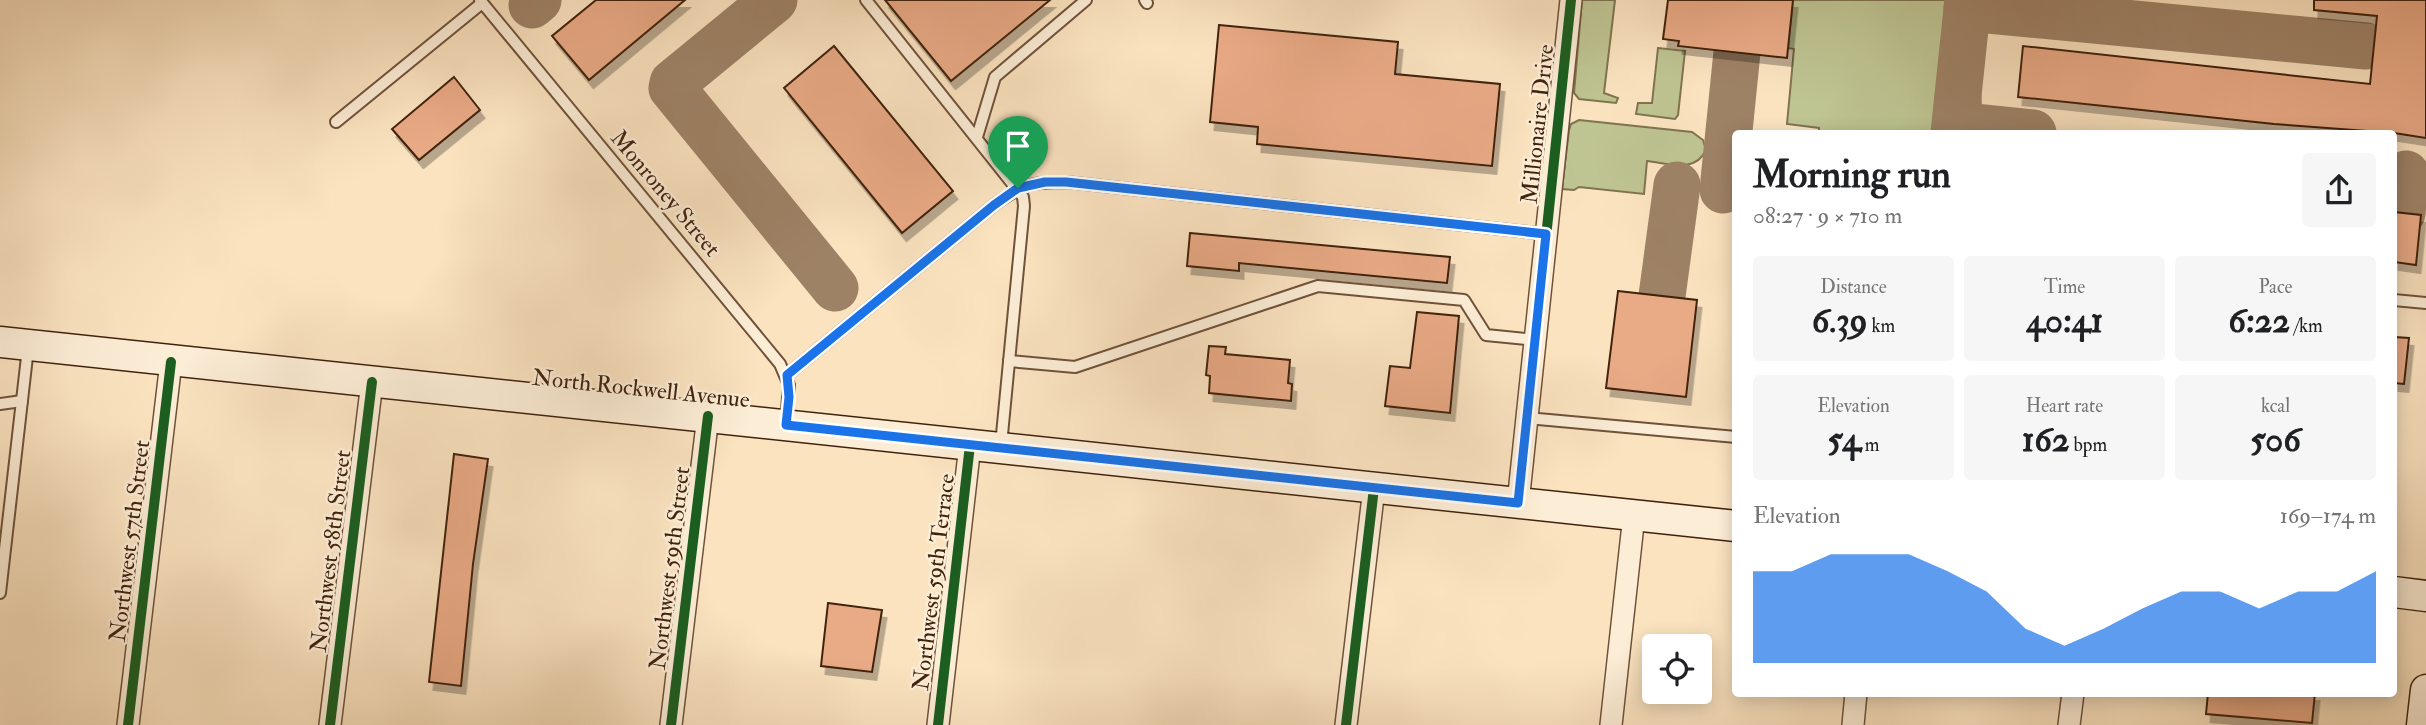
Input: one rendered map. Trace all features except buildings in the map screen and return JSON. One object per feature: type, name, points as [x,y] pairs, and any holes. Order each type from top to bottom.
[{"type":"main road","name":"North Rockwell Avenue","points":[[14,344],[1732,526]]},
{"type":"main road","points":[[2397,592],[2426,596]]},
{"type":"main road","points":[[2422,725],[2426,691]]},
{"type":"street","name":"Millionaire Drive","points":[[1518,503],[1571,0]]},
{"type":"street","name":"Northwest 57th Street","points":[[128,725],[171,362]]},
{"type":"street","name":"Northwest 58th Street","points":[[330,725],[372,382]]},
{"type":"street","name":"Northwest 59th Street","points":[[671,725],[708,416]]},
{"type":"street","name":"Northwest 59th Terrace","points":[[938,725],[970,445]]},
{"type":"street","points":[[1346,725],[1374,488]]},
{"type":"street","points":[[1611,725],[1633,515]]},
{"type":"street","points":[[1853,725],[1856,697]]},
{"type":"street","points":[[2069,725],[2072,697]]},
{"type":"lane","points":[[866,0],[1023,197],[1001,448]]},
{"type":"lane","points":[[977,137],[995,77],[1086,0]]},
{"type":"lane","points":[[336,122],[481,1]]},
{"type":"lane","name":"Monroney Street","points":[[481,1],[787,375]]},
{"type":"lane","points":[[786,425],[789,397],[787,375],[1018,188],[1045,182],[1066,182],[1546,234]]},
{"type":"lane","points":[[1009,361],[1075,367],[1318,286],[1464,300],[1486,335],[1535,340]]},
{"type":"lane","points":[[2397,300],[2426,303]]},
{"type":"lane","points":[[0,593],[22,401],[14,344]]},
{"type":"lane","points":[[0,404],[22,401]]},
{"type":"lane","points":[[1527,418],[1732,437]]},
{"type":"green space","points":[[1582,0],[1615,0],[1604,93],[1618,98],[1616,103],[1579,99],[1574,93]]},
{"type":"green space","points":[[1793,0],[1948,0],[1934,130],[1819,130],[1787,124],[1794,49],[1788,48]]},
{"type":"green space","points":[[1658,48],[1685,51],[1678,115],[1675,119],[1636,114],[1638,103],[1652,103]]},
{"type":"green space","points":[[1579,120],[1692,132],[1703,140],[1706,150],[1695,162],[1688,165],[1647,161],[1644,194],[1579,187],[1574,190],[1562,189],[1569,130],[1571,124]]},
{"type":"taxiway","points":[[532,5],[538,0]]},
{"type":"taxiway","points":[[774,0],[673,83],[672,88],[835,288]]},
{"type":"taxiway","points":[[1954,130],[1968,0]]},
{"type":"taxiway","points":[[1967,8],[2366,46]]},
{"type":"taxiway","points":[[1723,190],[1737,52]]},
{"type":"taxiway","points":[[1958,98],[1959,116],[1965,123],[1974,127],[2004,130]]},
{"type":"taxiway","points":[[2402,213],[2406,174]]},
{"type":"taxiway","points":[[1662,296],[1677,185]]},
{"type":"cycle path","points":[[1518,503],[1571,0]]},
{"type":"cycle path","points":[[128,725],[171,362]]},
{"type":"cycle path","points":[[330,725],[372,382]]},
{"type":"cycle path","points":[[671,725],[708,416]]},
{"type":"cycle path","points":[[938,725],[970,445]]},
{"type":"cycle path","points":[[1346,725],[1374,488]]},
{"type":"route","points":[[1066,182],[1546,234],[1518,503],[786,425],[789,397],[787,375],[1018,188],[1028,184],[1066,182]]}]
